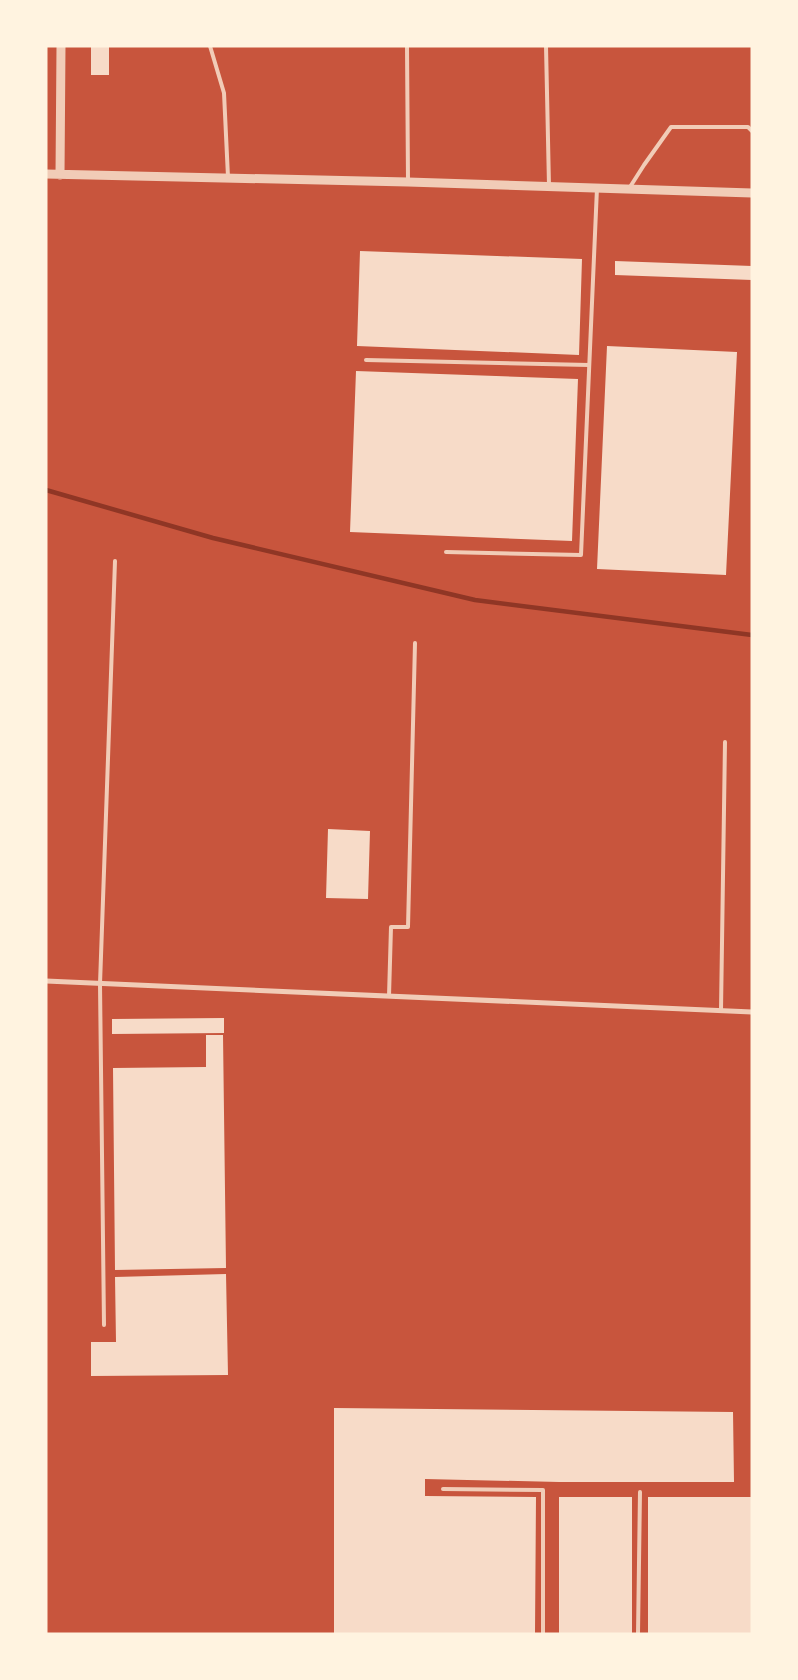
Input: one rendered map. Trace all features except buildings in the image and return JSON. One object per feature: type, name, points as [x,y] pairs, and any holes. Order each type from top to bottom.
[{"type":"street","points":[[60,174],[61,46]]},
{"type":"street","points":[[46,174],[752,192]]},
{"type":"street","points":[[46,981],[752,1012]]},
{"type":"lane","points":[[210,46],[224,93],[228,178]]},
{"type":"lane","points":[[407,46],[408,182]]},
{"type":"lane","points":[[546,46],[549,186]]},
{"type":"lane","points":[[630,189],[644,164],[671,127],[748,127],[752,131]]},
{"type":"lane","points":[[446,552],[581,555],[597,188]]},
{"type":"lane","points":[[366,360],[589,365]]},
{"type":"lane","points":[[104,1325],[100,984],[115,561]]},
{"type":"lane","points":[[389,996],[391,927],[408,927],[415,643]]},
{"type":"lane","points":[[721,1010],[725,742]]},
{"type":"lane","points":[[443,1489],[543,1490],[543,1634]]},
{"type":"lane","points":[[638,1634],[640,1492]]},
{"type":"waterway","points":[[46,490],[213,538],[475,600],[752,635]]}]
